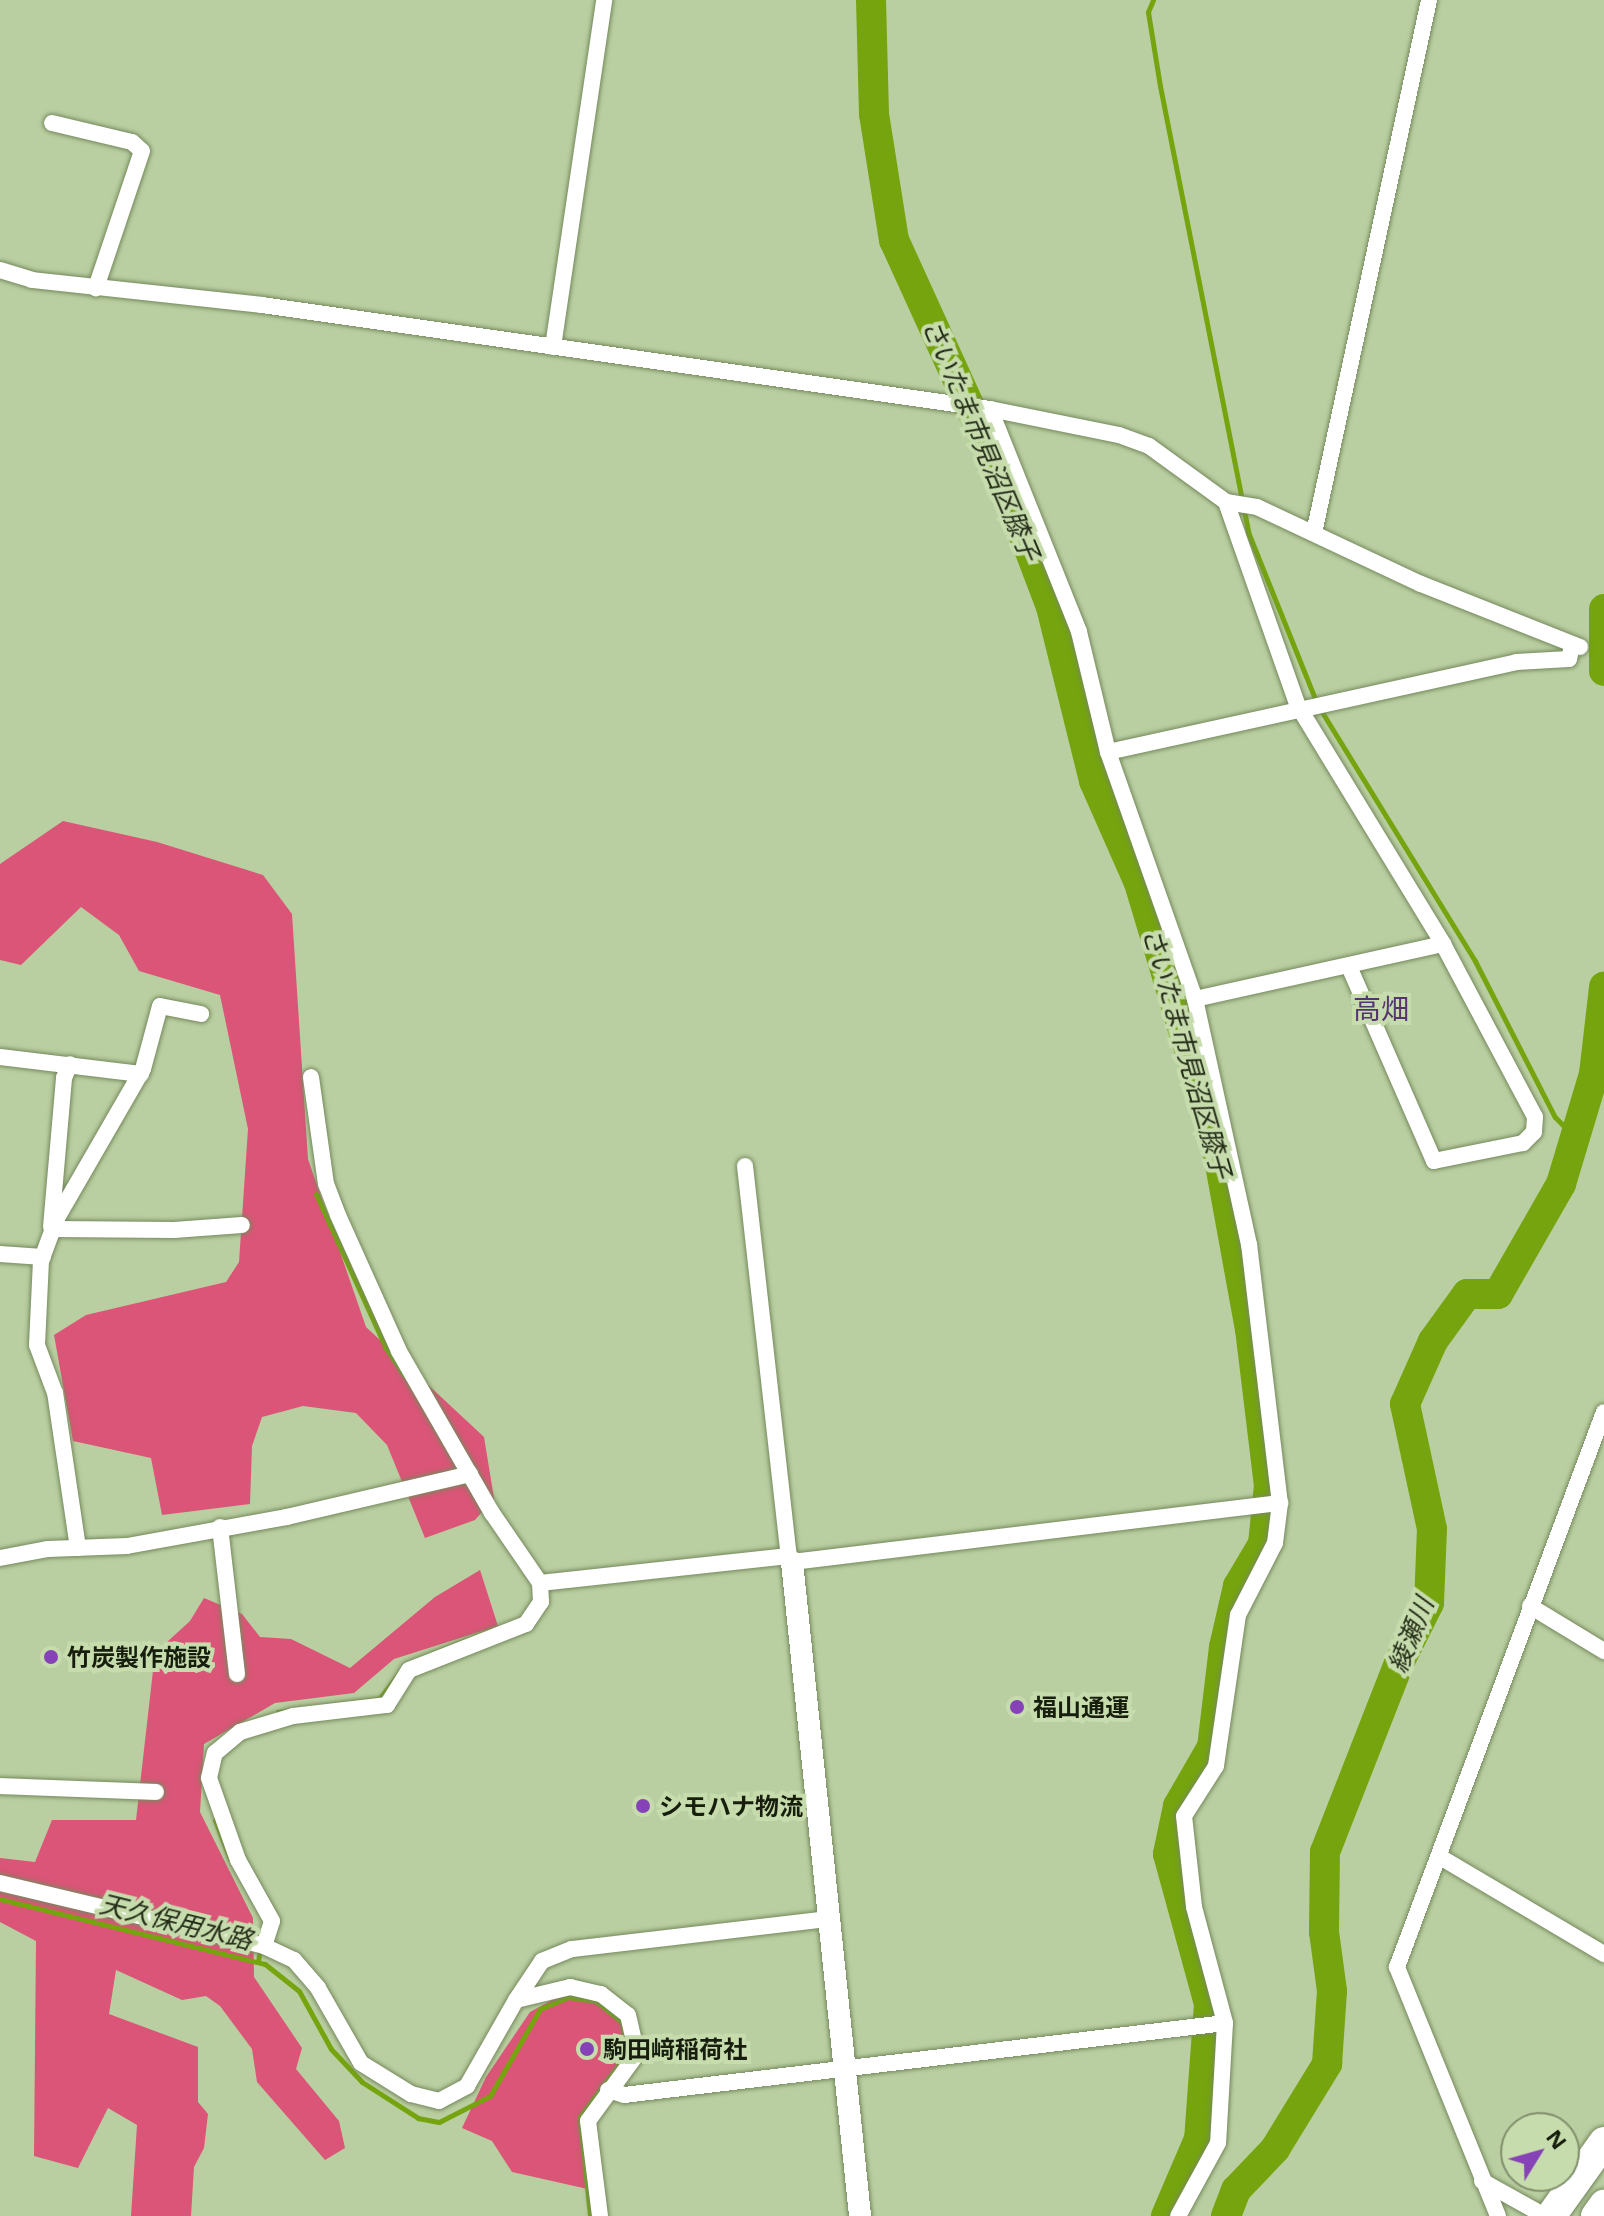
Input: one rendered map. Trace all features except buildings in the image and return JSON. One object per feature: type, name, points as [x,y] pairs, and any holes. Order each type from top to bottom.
[{"type":"highway","points":[[1548,2216],[1604,2142]]},
{"type":"highway","points":[[1596,2216],[1604,2205]]},
{"type":"street","points":[[553,347],[604,0]]},
{"type":"street","points":[[1314,533],[1429,0]]},
{"type":"street","points":[[52,123],[132,142],[142,151],[96,288]]},
{"type":"street","points":[[0,270],[32,280],[262,305],[980,407],[1119,435],[1149,446],[1235,504],[1314,533],[1576,647],[1569,659],[1516,662],[1442,682],[1298,706],[1108,752]]},
{"type":"street","points":[[980,407],[1079,632],[1108,752],[1195,999],[1249,1244],[1280,1503],[1275,1543],[1238,1615],[1216,1766],[1184,1816],[1194,1907],[1214,2024],[1218,2143],[1178,2216]]},
{"type":"street","points":[[1235,504],[1298,706],[1443,944],[1535,1117],[1534,1132],[1523,1143],[1434,1161],[1349,966]]},
{"type":"street","points":[[1195,999],[1443,944]]},
{"type":"street","points":[[78,1548],[55,1393],[37,1345],[35,1304],[43,1257],[52,1233],[141,1074],[160,1006],[201,1014]]},
{"type":"street","points":[[0,1057],[141,1074]]},
{"type":"street","points":[[52,1233],[64,1078],[70,1064]]},
{"type":"street","points":[[264,1946],[272,1921],[264,1898],[238,1860],[209,1778],[215,1753],[240,1732],[293,1716],[387,1705],[409,1670],[526,1624],[541,1602],[540,1583],[470,1474],[399,1351],[334,1204],[326,1184],[311,1077]]},
{"type":"street","points":[[745,1166],[860,2216]]},
{"type":"street","points":[[52,1233],[242,1225]]},
{"type":"street","points":[[0,1254],[43,1257]]},
{"type":"street","points":[[1498,2216],[1397,1967],[1604,1412]]},
{"type":"street","points":[[0,1558],[78,1548],[127,1546],[413,1491],[470,1474]]},
{"type":"street","points":[[540,1583],[790,1559],[1280,1503]]},
{"type":"street","points":[[220,1527],[237,1674]]},
{"type":"street","points":[[1530,1606],[1604,1651]]},
{"type":"street","points":[[0,1786],[156,1792]]},
{"type":"street","points":[[1440,1857],[1604,1954]]},
{"type":"street","points":[[0,1883],[264,1946],[294,1960],[318,1988],[361,2063],[411,2094],[439,2101],[467,2086],[542,1961],[572,1949],[827,1919]]},
{"type":"street","points":[[516,2000],[570,1987],[601,1994],[628,2015],[637,2054],[588,2121],[600,2216]]},
{"type":"street","points":[[608,2090],[624,2095],[1214,2024]]},
{"type":"street","points":[[1482,2181],[1548,2216]]},
{"type":"shaded area","points":[[63,821],[157,842],[263,875],[292,914],[308,1159],[366,1327],[484,1437],[494,1498],[475,1520],[425,1538],[387,1445],[356,1413],[303,1406],[262,1417],[252,1446],[250,1504],[162,1515],[151,1458],[73,1441],[54,1335],[86,1315],[226,1282],[239,1262],[248,1129],[220,995],[139,971],[119,935],[81,907],[21,965],[0,960],[0,864]]},
{"type":"shaded area","points":[[480,1570],[498,1626],[394,1659],[354,1693],[275,1703],[204,1744],[200,1812],[253,1918],[254,1977],[302,2048],[296,2069],[339,2121],[345,2148],[325,2160],[257,2082],[252,2049],[220,2006],[206,1996],[182,2000],[116,1970],[109,2014],[198,2047],[198,2102],[208,2114],[204,2148],[194,2167],[191,2216],[131,2216],[137,2125],[108,2108],[78,2168],[34,2156],[36,1941],[0,1922],[0,1858],[35,1862],[52,1820],[136,1820],[155,1653],[190,1621],[204,1598],[242,1614],[260,1637],[291,1639],[350,1668],[435,1597]]},
{"type":"shaded area","points":[[565,1993],[586,1995],[618,2011],[632,2048],[584,2119],[592,2190],[512,2172],[492,2141],[462,2128],[486,2077],[530,2012]]},
{"type":"waterway","name":"さいたま市見沼区膝子","points":[[871,0],[874,114],[894,240],[999,470],[1051,607],[1094,781],[1139,883],[1215,1137],[1250,1329],[1269,1485],[1263,1544],[1238,1586],[1224,1647],[1212,1747],[1178,1806],[1168,1854],[1209,2004],[1199,2139],[1166,2216]]},
{"type":"waterway","points":[[1153,0],[1148,12],[1160,86],[1248,532],[1317,704],[1475,961],[1555,1117],[1577,1140]]},
{"type":"waterway","name":"綾瀬川","points":[[1604,609],[1604,671]]},
{"type":"waterway","name":"綾瀬川","points":[[1226,2216],[1236,2190],[1275,2149],[1327,2064],[1332,1991],[1324,1932],[1325,1852],[1399,1663],[1429,1603],[1432,1529],[1405,1404],[1433,1341],[1467,1294],[1498,1294],[1561,1184],[1594,1074],[1604,987]]},
{"type":"waterway","points":[[316,1194],[386,1348],[404,1375]]},
{"type":"waterway","points":[[419,1659],[491,1630]]},
{"type":"waterway","points":[[278,1712],[379,1699],[401,1671]]},
{"type":"waterway","points":[[215,1820],[230,1859]]},
{"type":"waterway","name":"天久保用水路","points":[[0,1899],[265,1964],[299,1991],[331,2049],[362,2082],[418,2118],[439,2122],[490,2096],[540,2009],[568,1997],[596,2001],[623,2023],[627,2054],[580,2117],[590,2216]]},
{"type":"waterway","points":[[258,1962],[260,1947]]},
{"type":"place","name":"竹炭製作施設","points":[[51,1657]]},
{"type":"place","name":"福山通運","points":[[1017,1707]]},
{"type":"place","name":"シモハナ物流","points":[[643,1806]]},
{"type":"place","name":"駒田﨑稲荷社","points":[[587,2049]]},
{"type":"district","name":"高畑","points":[[1381,1008]]}]
